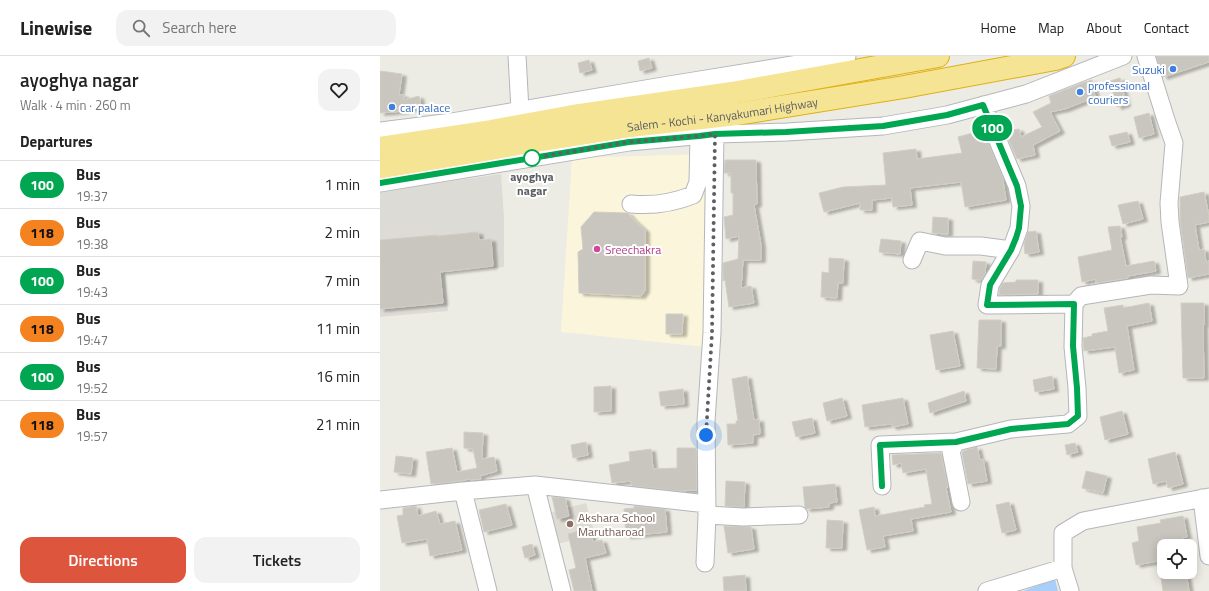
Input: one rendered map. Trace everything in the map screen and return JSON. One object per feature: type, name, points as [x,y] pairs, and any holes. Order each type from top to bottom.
[{"type":"highway","name":"Salem - Kochi - Kanyakumari Highway","points":[[380,148],[491,131],[573,116],[732,93],[938,56]]},
{"type":"highway","name":"Salem - Kochi - Kanyakumari Highway","points":[[380,170],[632,126],[737,114],[904,87],[1055,59],[1064,56]]},
{"type":"street","points":[[517,56],[520,110]]},
{"type":"street","points":[[380,131],[452,122],[669,84],[765,63],[846,56]]},
{"type":"street","points":[[380,183],[629,142],[707,135],[883,126],[947,115],[1026,94],[1122,56]]},
{"type":"street","points":[[882,486],[880,445],[956,442],[1011,429],[1068,424],[1078,416],[1073,346],[1074,304],[1081,296],[1151,285],[1179,286],[1170,222],[1169,203],[1174,144],[1146,56]]},
{"type":"street","points":[[983,105],[1017,186],[1021,206],[1019,228],[1011,250],[990,285],[987,305],[1074,304]]},
{"type":"street","points":[[631,204],[642,205],[672,202],[693,194],[698,182],[707,135]]},
{"type":"street","points":[[705,563],[707,510],[706,421],[712,333],[707,135]]},
{"type":"street","points":[[912,260],[920,242],[945,246],[981,246],[1011,250]]},
{"type":"street","points":[[956,442],[951,451],[961,502]]},
{"type":"street","points":[[535,485],[562,591]]},
{"type":"street","points":[[380,500],[535,485],[707,510],[742,517],[799,515]]},
{"type":"street","points":[[463,491],[488,591]]},
{"type":"street","points":[[1070,591],[1063,568],[1063,533],[1083,521],[1205,497],[1209,556]]},
{"type":"street","points":[[987,591],[1063,568]]},
{"type":"shaded area","points":[[707,154],[706,347],[561,332],[572,158]]},
{"type":"shaded area","points":[[501,174],[504,218],[504,267],[445,271],[448,311],[380,317],[380,191]]},
{"type":"shaded area","name":"Akshara School Marutharoad","points":[[586,503],[595,534],[554,545],[545,514]]},
{"type":"water","points":[[1055,579],[1058,591],[1023,591]]},
{"type":"building","name":"Suzuki","points":[[1156,56],[1209,56],[1209,62],[1163,77]]},
{"type":"building","points":[[649,58],[652,68],[640,71],[638,61]]},
{"type":"building","points":[[589,60],[592,70],[580,73],[578,63]]},
{"type":"building","points":[[380,71],[402,74],[399,95],[404,95],[404,100],[419,96],[421,107],[404,111],[380,113]]},
{"type":"building","points":[[1120,78],[1126,104],[1117,107],[1110,81]]},
{"type":"building","points":[[1092,80],[1095,97],[1065,109],[1050,112],[1060,131],[1033,145],[1035,155],[1017,159],[1005,131],[1019,129],[1021,137],[1042,127],[1033,112],[1051,103],[1049,96]]},
{"type":"building","points":[[1149,113],[1154,134],[1139,138],[1134,117]]},
{"type":"building","points":[[983,130],[1002,175],[1006,200],[965,207],[961,182],[910,188],[912,205],[893,207],[892,198],[872,200],[872,210],[860,210],[860,203],[824,212],[819,193],[843,187],[886,185],[883,153],[916,149],[917,159],[962,153],[958,137]]},
{"type":"building","points":[[1127,132],[1130,142],[1112,146],[1109,136]]},
{"type":"building","points":[[725,160],[756,160],[757,204],[754,205],[761,245],[761,260],[743,260],[741,288],[751,286],[754,303],[729,307],[725,280],[723,281],[723,263],[738,259],[739,236],[726,239],[724,217],[733,215],[733,193],[731,193],[731,173],[724,173]]},
{"type":"building","points":[[1204,192],[1209,222],[1195,225],[1199,250],[1204,249],[1206,262],[1209,261],[1209,274],[1188,278],[1180,221],[1180,197]]},
{"type":"building","points":[[1138,201],[1143,219],[1123,224],[1118,205]]},
{"type":"building","points":[[594,212],[628,213],[645,230],[645,290],[641,296],[579,293],[578,252],[583,249],[581,227]]},
{"type":"building","points":[[933,217],[948,218],[948,234],[932,233]]},
{"type":"building","points":[[1120,226],[1122,237],[1120,237],[1126,266],[1154,261],[1156,271],[1128,276],[1128,278],[1096,283],[1096,279],[1082,282],[1078,257],[1112,250],[1108,227]]},
{"type":"building","points":[[1036,231],[1039,252],[1025,254],[1024,244],[1028,232]]},
{"type":"building","points":[[478,232],[479,240],[491,239],[493,266],[440,272],[443,303],[380,309],[380,240]]},
{"type":"building","points":[[881,239],[901,241],[900,254],[879,252]]},
{"type":"building","points":[[829,258],[844,259],[843,283],[838,283],[837,298],[821,297],[822,272],[829,273]]},
{"type":"building","points":[[973,261],[986,262],[985,274],[981,280],[972,279]]},
{"type":"building","points":[[1016,280],[1038,280],[1038,294],[999,295],[1000,288],[1003,283],[1016,282]]},
{"type":"building","points":[[1149,303],[1152,321],[1127,326],[1134,370],[1119,373],[1115,347],[1084,351],[1083,338],[1092,336],[1092,334],[1108,331],[1104,308],[1123,305],[1123,308]]},
{"type":"building","points":[[1181,303],[1204,303],[1204,378],[1183,378]]},
{"type":"building","points":[[666,314],[683,314],[682,334],[666,334]]},
{"type":"building","points":[[979,320],[1001,320],[1001,346],[997,346],[996,369],[977,368]]},
{"type":"building","points":[[953,331],[960,366],[936,370],[930,335]]},
{"type":"building","points":[[747,376],[754,420],[759,419],[760,434],[753,435],[753,443],[728,445],[727,424],[736,424],[736,421],[738,421],[732,379]]},
{"type":"building","points":[[1052,376],[1054,389],[1035,392],[1033,380]]},
{"type":"building","points":[[611,386],[611,411],[594,412],[594,387]]},
{"type":"building","points":[[683,389],[684,404],[661,406],[659,392]]},
{"type":"building","points":[[964,391],[966,401],[930,413],[928,403]]},
{"type":"building","points":[[842,398],[847,416],[827,421],[823,403]]},
{"type":"building","points":[[903,398],[908,424],[892,427],[891,424],[865,427],[862,405]]},
{"type":"building","points":[[1122,411],[1128,434],[1105,440],[1100,417]]},
{"type":"building","points":[[812,418],[815,433],[796,437],[792,422]]},
{"type":"building","points":[[464,432],[483,433],[482,459],[494,457],[497,471],[480,476],[481,479],[431,484],[426,452],[452,448],[457,472],[477,468],[473,449],[464,448]]},
{"type":"building","points":[[586,442],[588,455],[573,458],[571,445]]},
{"type":"building","points":[[1075,443],[1078,452],[1067,455],[1065,445]]},
{"type":"building","points":[[977,447],[980,460],[983,459],[987,481],[968,484],[962,453],[963,451]]},
{"type":"building","points":[[677,448],[696,448],[697,490],[678,491],[632,486],[631,481],[612,483],[609,465],[630,461],[629,452],[651,449],[653,469],[677,468]]},
{"type":"building","points":[[1175,452],[1183,484],[1168,488],[1166,481],[1153,484],[1148,459]]},
{"type":"building","points":[[941,453],[948,487],[946,488],[951,512],[911,519],[913,531],[883,536],[885,547],[867,550],[859,510],[874,507],[875,516],[925,507],[924,505],[932,504],[926,469],[903,473],[901,463],[893,465],[892,455]]},
{"type":"building","points":[[396,456],[413,458],[411,474],[394,472]]},
{"type":"building","points":[[1086,471],[1107,476],[1103,493],[1082,488]]},
{"type":"building","points":[[726,481],[745,482],[744,507],[725,506]]},
{"type":"building","points":[[835,484],[837,502],[829,503],[829,507],[805,508],[803,487]]},
{"type":"building","points":[[552,497],[565,498],[569,516],[557,519]]},
{"type":"building","points":[[1009,502],[1016,530],[1002,533],[996,505]]},
{"type":"building","points":[[506,504],[512,525],[484,532],[479,510]]},
{"type":"building","points":[[416,506],[418,516],[436,511],[440,524],[455,521],[462,550],[430,556],[427,539],[402,543],[397,516],[403,515],[403,508]]},
{"type":"building","points":[[634,506],[665,509],[667,532],[626,536],[624,509],[634,508]]},
{"type":"building","points":[[1183,516],[1187,537],[1183,537],[1183,539],[1157,539],[1157,561],[1136,565],[1132,543],[1139,541],[1137,527],[1161,523],[1160,520]]},
{"type":"building","points":[[827,520],[843,521],[842,548],[826,548]]},
{"type":"building","points":[[724,526],[751,527],[754,549],[728,553]]},
{"type":"building","points":[[589,528],[593,542],[602,540],[606,553],[585,558],[592,591],[574,591],[569,570],[576,568],[568,534]]},
{"type":"building","points":[[532,544],[535,555],[525,558],[522,547]]},
{"type":"building","points":[[745,575],[746,591],[724,591],[723,577]]},
{"type":"building","points":[[1161,579],[1187,579],[1189,591],[1163,591]]},
{"type":"bus line","name":"100","points":[[380,183],[629,142],[715,134],[786,132],[883,126],[947,115],[983,105],[1017,186],[1021,206],[1019,228],[1016,238],[1011,250],[990,285],[987,305],[1074,304],[1073,346],[1078,416],[1068,424],[1011,429],[956,442],[880,445],[882,486]]},
{"type":"place","name":"Suzuki","points":[[1173,69]]},
{"type":"place","name":"professional couriers","points":[[1080,92]]},
{"type":"place","name":"car palace","points":[[392,107]]},
{"type":"place","name":"ayoghya nagar","points":[[532,158]]},
{"type":"place","name":"Sreechakra","points":[[597,249]]},
{"type":"place","name":"Akshara School Marutharoad","points":[[570,524]]},
{"type":"route","points":[[532,158],[629,142],[715,134],[712,333],[706,435]]}]
